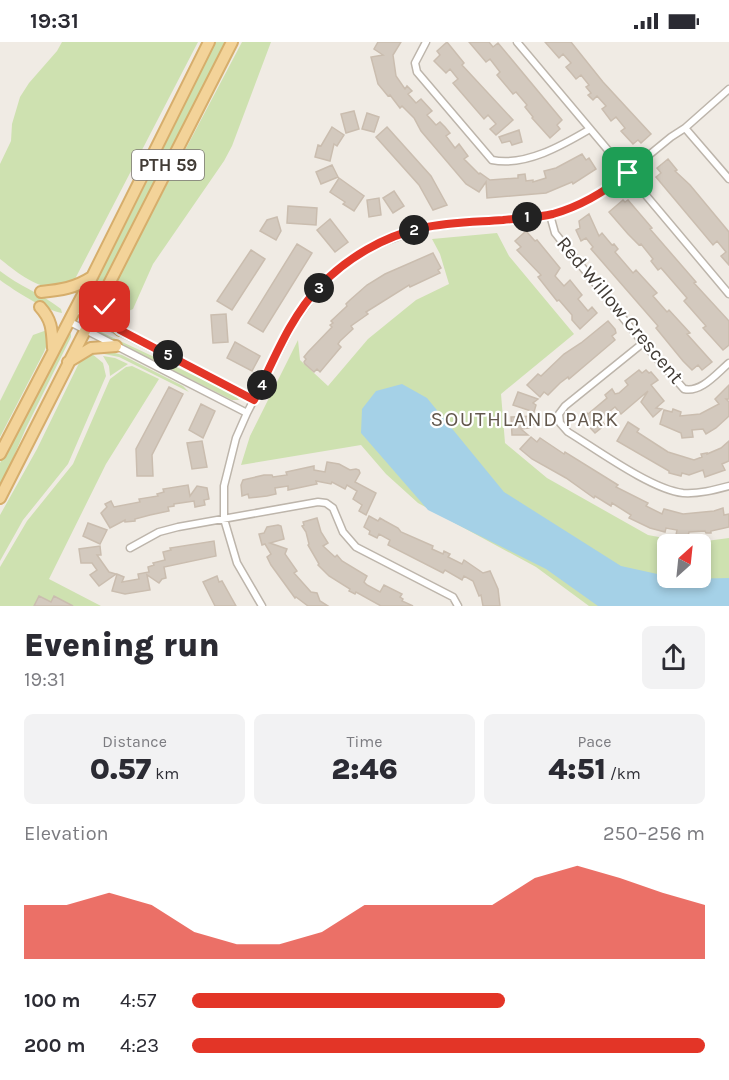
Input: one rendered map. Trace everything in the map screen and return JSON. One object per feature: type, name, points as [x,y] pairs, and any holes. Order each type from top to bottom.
[{"type":"main road","name":"PTH 59","points":[[0,454],[92,277],[209,42]]},
{"type":"main road","name":"PTH 59","points":[[0,498],[232,42]]},
{"type":"main road","points":[[41,292],[77,287],[92,277]]},
{"type":"main road","points":[[105,290],[107,313],[120,330]]},
{"type":"main road","points":[[40,307],[50,318],[53,350]]},
{"type":"main road","points":[[68,362],[91,348],[116,346]]},
{"type":"street","points":[[426,42],[415,63],[417,72],[492,160],[501,162],[540,155],[563,146],[590,129]]},
{"type":"street","points":[[517,42],[729,294]]},
{"type":"street","points":[[262,606],[237,563],[224,519],[224,486],[236,438],[247,413],[304,306],[319,287],[336,270],[353,258],[394,237],[421,228],[550,215],[585,201],[610,187],[628,173],[685,128],[729,89]]},
{"type":"street","points":[[685,128],[729,179]]},
{"type":"street","name":"Red Willow Crescent","points":[[550,215],[555,232],[643,343],[684,389],[692,391],[700,388],[729,363]]},
{"type":"street","points":[[75,309],[254,400]]},
{"type":"street","points":[[68,321],[247,413]]},
{"type":"street","points":[[643,343],[565,406],[560,414],[560,423],[568,432],[652,483],[681,493],[707,493],[729,486]]},
{"type":"street","points":[[130,548],[159,532],[318,502],[326,503],[333,508],[343,532],[356,547],[453,597],[458,606]]},
{"type":"green space","points":[[62,42],[198,42],[75,279],[56,288],[46,287],[26,278],[0,259],[0,164],[11,141],[12,124],[20,97]]},
{"type":"green space","points":[[214,42],[225,42],[103,282],[91,304],[86,308],[85,305]]},
{"type":"green space","points":[[242,42],[271,42],[232,146],[153,264],[133,309],[122,314],[111,311],[109,296],[114,285]]},
{"type":"green space","points":[[497,233],[509,256],[574,334],[501,394],[505,443],[547,478],[648,535],[657,537],[657,588],[711,588],[711,540],[729,538],[729,606],[589,606],[536,567],[418,503],[386,474],[361,445],[241,465],[250,436],[298,340],[300,360],[328,386],[368,339],[416,300],[449,284],[440,254],[432,239]]},
{"type":"green space","points":[[0,271],[54,304],[61,309],[62,313],[39,304],[0,280]]},
{"type":"green space","points":[[95,329],[218,387],[236,396],[239,400],[232,400],[94,331]]},
{"type":"green space","points":[[47,330],[48,342],[44,352],[0,437],[0,401],[33,335]]},
{"type":"green space","points":[[71,333],[0,488],[0,463],[58,348]]},
{"type":"green space","points":[[108,351],[122,355],[183,386],[189,392],[119,357],[94,352]]},
{"type":"green space","points":[[91,353],[103,363],[106,376],[68,464],[23,520],[0,561],[0,515],[37,449],[79,363]]},
{"type":"green space","points":[[103,356],[128,364],[110,376],[109,366]]},
{"type":"green space","points":[[132,366],[159,379],[106,464],[49,579],[101,606],[0,606],[0,567],[27,521],[73,464],[110,379],[126,367]]},
{"type":"water","points":[[402,384],[427,398],[504,492],[621,566],[657,574],[657,588],[711,588],[711,578],[729,578],[729,606],[598,606],[546,569],[428,510],[361,433],[362,409],[376,391]]},
{"type":"building","points":[[378,42],[401,42],[393,55],[396,76],[405,89],[407,86],[412,91],[408,94],[416,103],[421,99],[432,111],[427,115],[436,125],[440,122],[445,127],[450,133],[446,136],[455,148],[459,144],[468,156],[464,159],[479,174],[490,180],[518,178],[518,175],[525,174],[526,181],[533,180],[533,182],[546,178],[544,171],[556,168],[582,154],[586,160],[589,158],[596,169],[573,184],[572,182],[546,193],[487,198],[486,182],[479,192],[466,184],[421,131],[414,118],[402,106],[400,108],[378,84],[371,57],[383,55],[374,49]]},
{"type":"building","points":[[447,42],[464,63],[462,65],[513,120],[496,135],[490,129],[496,124],[488,115],[484,119],[453,83],[458,79],[450,69],[446,73],[434,61],[440,55],[437,51]]},
{"type":"building","points":[[469,42],[489,42],[493,47],[498,43],[562,120],[557,125],[560,129],[550,138],[532,118],[525,107],[527,105],[516,92],[513,94],[497,75],[500,72],[490,59],[486,62]]},
{"type":"building","points":[[545,42],[571,42],[603,82],[651,134],[641,143],[638,140],[633,144],[621,131],[625,128],[616,117],[611,121],[602,109],[606,106],[597,96],[593,100],[588,95],[591,93],[586,87],[589,85],[581,75],[576,79],[566,67],[571,63],[563,54],[559,58]]},
{"type":"building","points":[[354,111],[359,129],[346,133],[341,114]]},
{"type":"building","points":[[367,113],[379,117],[374,132],[362,129]]},
{"type":"building","points":[[332,127],[344,135],[337,146],[334,144],[330,161],[315,157],[318,145],[321,146]]},
{"type":"building","points":[[387,127],[431,176],[447,205],[433,210],[419,185],[376,137]]},
{"type":"building","points":[[519,130],[522,142],[512,145],[510,141],[502,143],[499,137]]},
{"type":"building","points":[[668,159],[677,170],[675,171],[690,185],[729,232],[729,265],[721,256],[726,252],[717,241],[713,245],[656,177],[661,173],[657,168]]},
{"type":"building","points":[[332,165],[338,177],[321,184],[316,172]]},
{"type":"building","points":[[339,178],[364,196],[354,211],[330,192]]},
{"type":"building","points":[[394,191],[404,206],[393,213],[383,198]]},
{"type":"building","points":[[379,198],[381,215],[369,217],[367,200]]},
{"type":"building","points":[[623,200],[625,202],[628,200],[696,282],[694,283],[729,321],[729,345],[723,350],[703,328],[706,326],[684,301],[687,298],[661,268],[658,270],[651,261],[653,259],[641,244],[639,245],[628,234],[609,212]]},
{"type":"building","points":[[288,206],[317,208],[316,225],[287,223]]},
{"type":"building","points":[[589,214],[599,236],[602,233],[612,245],[614,244],[618,249],[615,252],[633,273],[636,270],[657,293],[653,296],[690,333],[687,334],[712,362],[702,370],[698,365],[692,370],[683,361],[656,328],[658,326],[591,249],[593,247],[586,238],[581,241],[576,230],[580,228],[579,221]]},
{"type":"building","points":[[277,217],[281,231],[276,240],[260,231],[267,220]]},
{"type":"building","points":[[330,219],[348,242],[335,252],[317,230]]},
{"type":"building","points":[[526,231],[535,241],[537,240],[560,268],[555,276],[564,286],[570,280],[582,295],[578,299],[588,311],[592,307],[597,313],[580,329],[572,320],[572,315],[559,300],[557,301],[538,277],[541,275],[517,250],[521,247],[515,241]]},
{"type":"building","points":[[297,244],[312,253],[263,332],[248,323]]},
{"type":"building","points":[[251,250],[265,259],[232,310],[217,301]]},
{"type":"building","points":[[433,253],[441,268],[438,270],[440,273],[410,287],[409,285],[366,312],[368,314],[351,326],[353,329],[338,344],[341,347],[320,372],[317,369],[314,372],[305,364],[304,357],[332,327],[331,321],[367,285],[385,274]]},
{"type":"building","points":[[226,314],[228,342],[213,343],[211,315]]},
{"type":"building","points":[[608,321],[615,329],[616,333],[612,336],[615,340],[569,379],[568,377],[560,383],[548,395],[544,392],[540,397],[527,385],[538,374],[541,376],[564,354]]},
{"type":"building","points":[[235,342],[260,356],[252,371],[227,358]]},
{"type":"building","points":[[639,370],[642,373],[646,370],[651,372],[658,380],[651,385],[664,401],[656,408],[662,409],[653,417],[641,402],[648,391],[621,414],[615,407],[600,419],[605,425],[595,433],[581,418],[607,398],[605,395],[612,389],[615,394],[619,393],[628,385],[625,381]]},
{"type":"building","points":[[729,385],[729,399],[726,399],[729,402],[729,416],[706,434],[703,429],[692,430],[693,437],[682,438],[681,433],[660,424],[664,410],[672,412],[673,409],[681,412],[680,416],[700,414],[719,404],[715,399]]},
{"type":"building","points":[[169,387],[183,394],[152,455],[153,476],[137,476],[136,449]]},
{"type":"building","points":[[518,392],[538,399],[533,403],[536,405],[534,412],[513,405]]},
{"type":"building","points":[[201,404],[215,411],[203,438],[189,430]]},
{"type":"building","points":[[536,416],[536,424],[525,425],[529,428],[521,429],[528,435],[512,435],[511,417]]},
{"type":"building","points":[[628,422],[639,429],[637,432],[668,452],[694,460],[702,457],[701,454],[721,448],[729,441],[729,461],[722,464],[725,470],[705,477],[703,470],[689,475],[682,473],[681,476],[669,473],[617,441]]},
{"type":"building","points":[[531,437],[537,442],[540,438],[618,485],[616,487],[648,503],[646,506],[662,514],[664,509],[683,514],[723,508],[724,515],[729,514],[729,527],[711,531],[711,533],[705,531],[689,532],[688,534],[676,534],[677,530],[666,528],[665,532],[650,528],[629,518],[631,515],[612,503],[611,506],[595,496],[594,498],[520,449]]},
{"type":"building","points":[[202,441],[207,467],[192,469],[187,443]]},
{"type":"building","points":[[327,462],[339,464],[350,470],[359,470],[360,473],[355,482],[376,493],[366,515],[359,511],[362,505],[353,499],[357,491],[347,485],[345,489],[332,482],[331,484],[316,481],[317,484],[288,490],[288,486],[275,488],[276,494],[267,496],[249,498],[248,494],[242,496],[243,480],[264,475],[273,477],[287,475],[286,472],[314,466],[314,470],[325,472]]},
{"type":"building","points":[[188,485],[190,496],[197,486],[207,488],[209,499],[204,500],[205,505],[195,507],[194,501],[174,504],[168,507],[169,511],[135,519],[135,521],[125,522],[125,520],[110,528],[101,513],[107,507],[105,504],[111,501],[114,507],[140,502],[139,499],[158,496],[157,494],[164,492],[163,489]]},
{"type":"building","points":[[369,516],[378,521],[380,518],[401,532],[433,546],[432,549],[443,554],[444,551],[450,554],[448,557],[462,564],[464,560],[483,573],[490,571],[498,589],[500,606],[483,606],[481,595],[479,596],[473,581],[464,576],[462,580],[445,570],[443,573],[388,545],[390,540],[379,534],[377,538],[369,534],[370,531],[364,527]]},
{"type":"building","points":[[317,518],[321,532],[328,543],[323,546],[335,557],[337,555],[342,561],[367,576],[364,582],[367,585],[380,592],[384,585],[402,594],[400,597],[402,601],[413,606],[381,606],[356,592],[355,594],[349,591],[350,589],[329,576],[318,565],[302,526],[303,522]]},
{"type":"building","points":[[88,523],[107,530],[100,544],[83,536]]},
{"type":"building","points":[[281,526],[284,539],[270,543],[287,549],[285,554],[297,571],[294,573],[311,592],[317,593],[320,601],[328,606],[308,606],[295,598],[271,565],[267,557],[271,554],[265,544],[262,545],[259,534],[264,533],[267,527]]},
{"type":"building","points":[[214,541],[216,556],[164,567],[166,578],[159,583],[147,575],[150,590],[125,594],[112,591],[117,574],[124,577],[122,582],[139,579],[138,574],[149,572],[148,567],[154,565],[153,563],[165,560],[163,552],[171,550],[170,548]]},
{"type":"building","points":[[100,546],[101,555],[97,555],[109,572],[116,574],[99,586],[90,575],[97,570],[92,563],[81,563],[79,549]]},
{"type":"building","points":[[217,576],[236,606],[215,606],[203,582]]},
{"type":"building","points":[[39,596],[51,602],[54,596],[73,606],[34,606]]},
{"type":"district","name":"SOUTHLAND PARK","points":[[525,419]]},
{"type":"route","points":[[105,307],[111,321],[120,330],[254,400],[304,306],[336,270],[353,258],[373,246],[421,228],[550,215],[585,201],[610,187],[628,173]]}]
